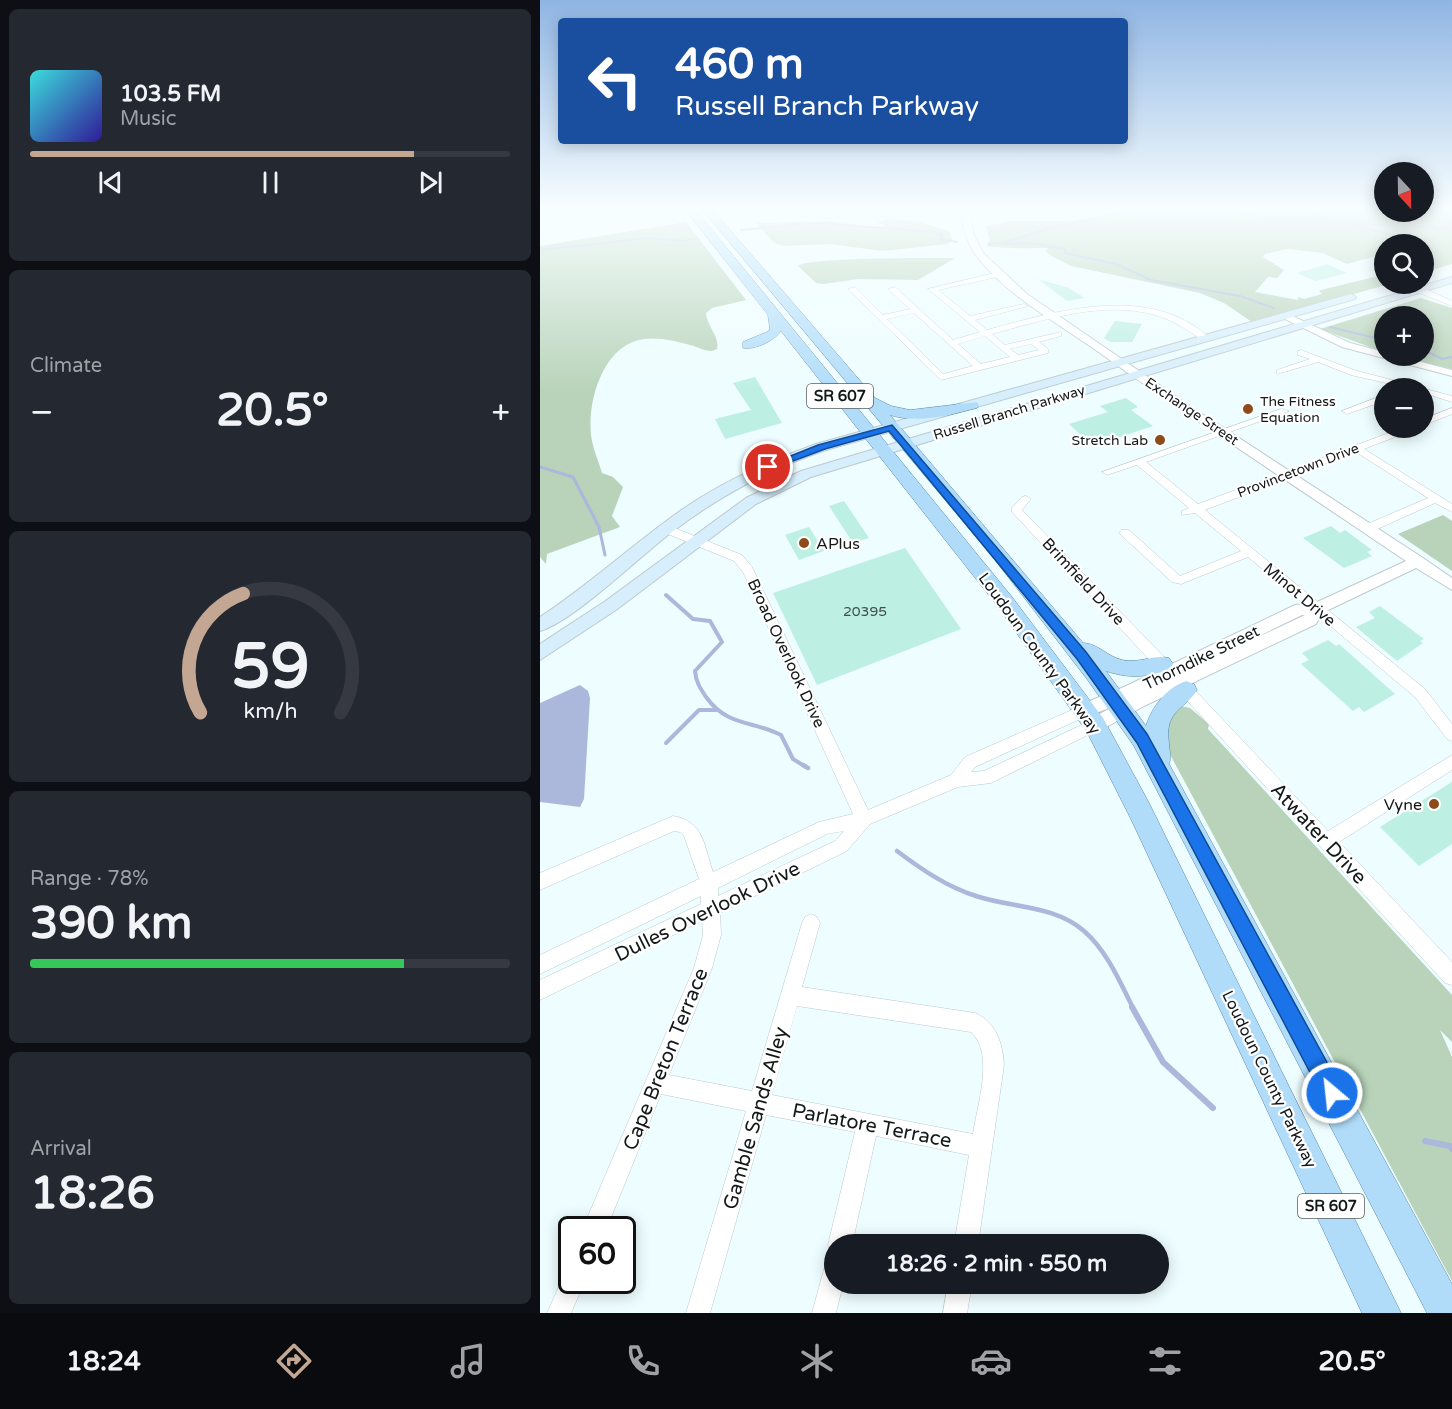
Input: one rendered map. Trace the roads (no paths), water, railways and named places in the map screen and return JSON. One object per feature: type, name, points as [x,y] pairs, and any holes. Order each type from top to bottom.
[{"type":"main road","name":"Loudoun County Parkway","points":[[739,270],[1012,611],[1091,718],[1126,782],[1382,1313]]},
{"type":"main road","name":"Loudoun County Parkway","points":[[759,270],[1068,638],[1118,705],[1164,778],[1448,1313]]},
{"type":"main road","name":"Russell Branch Parkway","points":[[1434,286],[1452,280]]},
{"type":"main road","name":"Russell Branch Parkway","points":[[540,625],[666,529],[718,493],[768,467],[821,447],[870,434],[898,435],[1136,374],[1406,294]]},
{"type":"main road","name":"Russell Branch Parkway","points":[[540,653],[610,606],[751,501],[788,481],[883,449],[898,435],[972,405],[1359,295]]},
{"type":"main road","points":[[748,345],[772,335],[776,329],[774,315]]},
{"type":"main road","points":[[859,388],[885,409],[901,414],[925,414],[972,405]]},
{"type":"main road","points":[[1068,638],[1115,668],[1140,670],[1162,664]]},
{"type":"main road","points":[[1164,778],[1155,734],[1157,720],[1165,707],[1186,690]]},
{"type":"street","name":"Exchange Street","points":[[996,270],[1136,374],[1452,585]]},
{"type":"street","points":[[999,274],[932,289],[1016,358]]},
{"type":"street","points":[[852,289],[941,376],[1045,351],[1033,341]]},
{"type":"street","points":[[892,289],[979,367]]},
{"type":"street","points":[[1431,294],[1450,301]]},
{"type":"street","points":[[969,320],[1024,306]]},
{"type":"street","points":[[951,343],[1056,316],[1105,307],[1142,309],[1170,317],[1207,339]]},
{"type":"street","points":[[882,318],[916,310]]},
{"type":"street","points":[[1286,316],[1346,345],[1452,373]]},
{"type":"street","points":[[1004,348],[1058,334]]},
{"type":"street","points":[[1301,352],[1317,360],[1374,378]]},
{"type":"street","points":[[1280,372],[1317,360]]},
{"type":"street","points":[[1434,394],[1452,399]]},
{"type":"street","points":[[1347,411],[1374,402]]},
{"type":"street","points":[[1107,472],[1284,411]]},
{"type":"street","points":[[1434,418],[1452,411]]},
{"type":"street","name":"Provincetown Drive","points":[[1191,511],[1383,438]]},
{"type":"street","points":[[1356,448],[1452,509]]},
{"type":"street","name":"Minot Drive","points":[[1139,461],[1191,511],[1250,552],[1420,693],[1452,735]]},
{"type":"street","name":"Brimfield Drive","points":[[1026,499],[1016,510],[1162,664]]},
{"type":"street","points":[[1369,528],[1436,499]]},
{"type":"street","name":"Broad Overlook Drive","points":[[666,529],[738,558],[748,570],[864,819]]},
{"type":"street","points":[[1125,533],[1176,579],[1181,580],[1250,552]]},
{"type":"street","name":"Thorndike Street","points":[[1091,718],[1231,650],[1310,620],[1317,609],[1418,561]]},
{"type":"street","points":[[1162,664],[1231,650]]},
{"type":"street","points":[[1186,690],[1231,650]]},
{"type":"street","name":"Atwater Drive","points":[[1186,690],[1452,976]]},
{"type":"street","name":"Dulles Overlook Drive","points":[[540,965],[825,827],[864,819],[957,780],[986,778],[1091,718]]},
{"type":"street","points":[[1326,841],[1452,762]]},
{"type":"street","name":"Dulles Overlook Drive","points":[[540,990],[841,846],[864,819]]},
{"type":"street","name":"Cape Breton Terrace","points":[[540,882],[673,823],[684,825],[691,832],[709,884],[712,935],[707,957],[600,1216]]},
{"type":"street","name":"Gamble Sands Alley","points":[[698,1313],[811,923]]},
{"type":"street","points":[[790,995],[975,1023],[982,1027],[994,1052],[994,1065],[968,1234]]},
{"type":"street","name":"Parlatore Terrace","points":[[656,1083],[981,1146]]},
{"type":"street","points":[[843,1234],[868,1124]]},
{"type":"street","points":[[559,1313],[567,1294]]},
{"type":"street","points":[[824,1313],[828,1294]]},
{"type":"street","points":[[955,1313],[958,1294]]},
{"type":"water","points":[[580,685],[588,691],[590,698],[584,799],[580,807],[540,802],[540,703]]},
{"type":"waterway","points":[[1130,270],[1151,280],[1240,296],[1274,308]]},
{"type":"waterway","points":[[1330,327],[1374,338]]},
{"type":"waterway","points":[[1434,355],[1442,359],[1452,357]]},
{"type":"waterway","points":[[540,467],[573,477],[599,527],[605,555]]},
{"type":"waterway","points":[[666,595],[693,619],[710,621],[722,642],[695,671],[699,685],[714,707],[731,718],[781,735],[793,759],[806,767]]},
{"type":"waterway","points":[[666,743],[699,710],[716,710]]},
{"type":"waterway","points":[[803,765],[808,768]]},
{"type":"waterway","points":[[897,851],[955,888],[990,900],[1060,916],[1072,923],[1084,931],[1100,948],[1133,1008]]},
{"type":"waterway","points":[[1132,1007],[1163,1062],[1213,1108]]},
{"type":"waterway","points":[[1425,1141],[1450,1146],[1452,1149]]},
{"type":"place","name":"The Fitness Equation","points":[[1248,409]]},
{"type":"place","name":"Stretch Lab","points":[[1160,440]]},
{"type":"place","name":"APlus","points":[[804,543]]},
{"type":"place","name":"Vyne","points":[[1434,804]]}]
